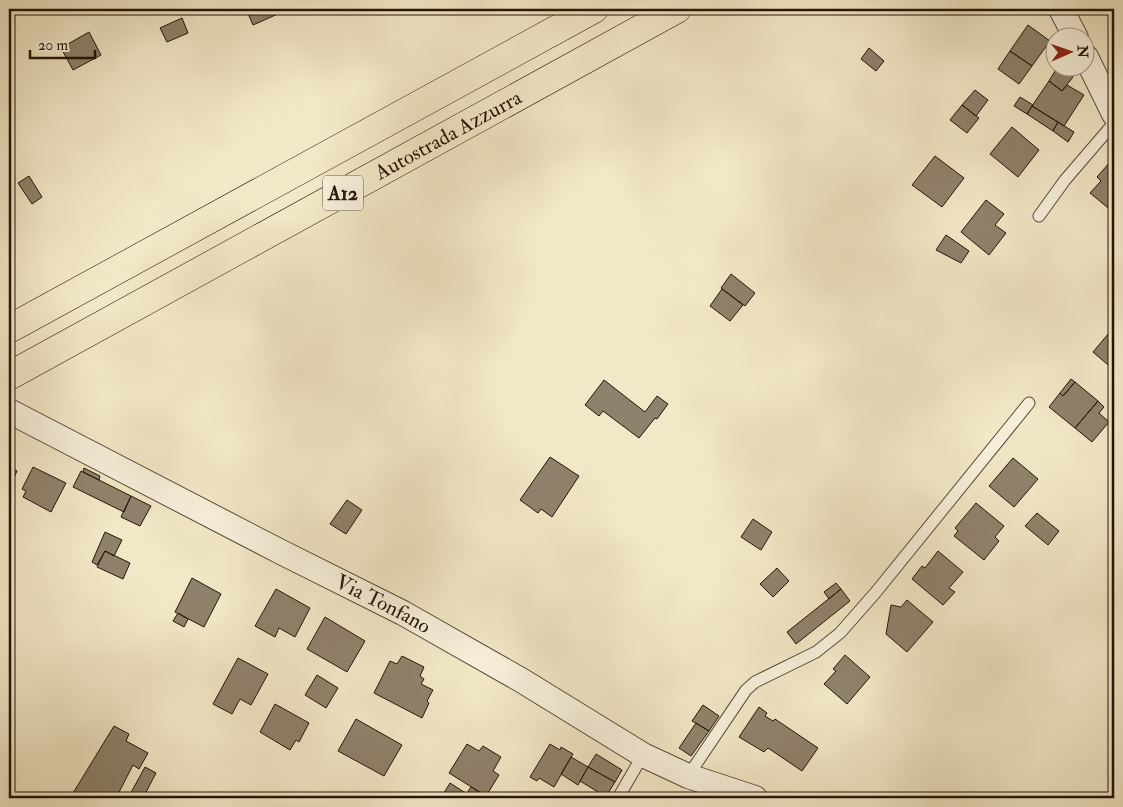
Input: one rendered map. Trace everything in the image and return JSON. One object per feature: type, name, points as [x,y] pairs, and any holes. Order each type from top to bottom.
[{"type":"highway","name":"Autostrada Azzurra","points":[[9,329],[594,9]]},
{"type":"highway","name":"Autostrada Azzurra","points":[[9,376],[677,9]]},
{"type":"street","points":[[1061,9],[1071,28]]},
{"type":"street","points":[[1096,77],[1114,114]]},
{"type":"street","name":"Via Tonfano","points":[[9,411],[403,613],[521,680],[643,755],[688,776],[756,798]]},
{"type":"lane","points":[[1039,216],[1065,180],[1114,123]]},
{"type":"lane","points":[[688,776],[746,690],[756,682],[816,652],[840,633],[876,592],[1028,402]]},
{"type":"lane","points":[[618,798],[643,755]]},
{"type":"building","points":[[246,9],[289,9],[253,25]]},
{"type":"building","points":[[182,18],[188,33],[167,42],[160,28]]},
{"type":"building","points":[[1028,25],[1046,38],[1046,47],[1032,66],[1010,51]]},
{"type":"building","points":[[89,32],[101,55],[73,70],[61,48]]},
{"type":"building","points":[[869,48],[884,61],[876,71],[861,59]]},
{"type":"building","points":[[1010,51],[1032,66],[1019,84],[998,69]]},
{"type":"building","points":[[1051,78],[1072,78],[1062,91],[1049,81]]},
{"type":"building","points":[[1049,81],[1062,91],[1067,85],[1084,95],[1064,126],[1032,106]]},
{"type":"building","points":[[975,90],[988,100],[976,116],[962,105]]},
{"type":"building","points":[[1020,97],[1033,105],[1027,114],[1014,106]]},
{"type":"building","points":[[962,105],[979,118],[967,133],[950,120]]},
{"type":"building","points":[[1032,106],[1058,122],[1053,131],[1027,114]]},
{"type":"building","points":[[1058,122],[1074,132],[1068,142],[1053,131]]},
{"type":"building","points":[[1012,127],[1039,150],[1018,177],[990,154]]},
{"type":"building","points":[[935,156],[964,178],[942,207],[912,185]]},
{"type":"building","points":[[1110,162],[1114,166],[1113,212],[1090,193],[1101,181],[1097,177]]},
{"type":"building","points":[[29,176],[42,197],[32,204],[18,183]]},
{"type":"building","points":[[986,200],[1004,214],[995,225],[1006,233],[989,255],[961,232]]},
{"type":"building","points":[[946,235],[969,251],[961,263],[936,250]]},
{"type":"building","points":[[731,274],[755,293],[745,306],[721,288]]},
{"type":"building","points":[[722,289],[743,305],[730,321],[710,306]]},
{"type":"building","points":[[1114,327],[1114,370],[1093,352]]},
{"type":"building","points":[[1071,379],[1075,382],[1063,396],[1060,393]]},
{"type":"building","points":[[604,380],[645,412],[657,396],[668,404],[639,438],[603,411],[599,416],[585,405]]},
{"type":"building","points":[[1075,382],[1098,401],[1075,428],[1049,407],[1060,393],[1063,396]]},
{"type":"building","points":[[1098,401],[1104,407],[1099,413],[1109,422],[1092,442],[1075,428]]},
{"type":"building","points":[[550,457],[579,476],[552,517],[541,509],[538,513],[520,500]]},
{"type":"building","points":[[1013,458],[1038,479],[1014,507],[989,486]]},
{"type":"building","points":[[9,466],[17,471],[9,488]]},
{"type":"building","points":[[33,467],[66,483],[51,512],[23,497],[26,491],[22,489]]},
{"type":"building","points":[[84,468],[100,476],[99,480],[83,472]]},
{"type":"building","points":[[81,471],[131,496],[124,512],[73,487]]},
{"type":"building","points":[[131,496],[151,506],[140,526],[121,517]]},
{"type":"building","points":[[347,500],[362,510],[346,534],[330,524]]},
{"type":"building","points":[[976,503],[1004,526],[995,537],[999,541],[984,560],[954,536],[958,531],[955,528]]},
{"type":"building","points":[[1037,513],[1059,531],[1048,545],[1025,526]]},
{"type":"building","points":[[753,519],[772,532],[761,550],[741,537]]},
{"type":"building","points":[[105,532],[122,540],[114,556],[105,551],[97,565],[92,562]]},
{"type":"building","points":[[105,551],[130,563],[123,579],[97,567]]},
{"type":"building","points":[[938,551],[963,572],[949,588],[955,592],[943,605],[912,579],[922,566],[925,568]]},
{"type":"building","points":[[777,568],[789,581],[773,597],[760,584]]},
{"type":"building","points":[[192,578],[221,594],[204,627],[175,612]]},
{"type":"building","points":[[836,583],[841,589],[829,599],[824,592]]},
{"type":"building","points":[[276,589],[310,608],[295,637],[279,628],[275,637],[255,626]]},
{"type":"building","points":[[841,589],[850,601],[796,644],[787,632]]},
{"type":"building","points":[[907,600],[933,622],[907,652],[886,634],[891,605],[901,607]]},
{"type":"building","points":[[178,613],[188,619],[184,627],[173,621]]},
{"type":"building","points":[[325,617],[365,641],[347,672],[307,649]]},
{"type":"building","points":[[845,655],[870,677],[847,704],[824,684],[836,671],[833,669]]},
{"type":"building","points":[[402,656],[424,667],[420,676],[424,679],[421,684],[433,690],[427,701],[429,703],[422,718],[374,693],[390,661],[397,664]]},
{"type":"building","points":[[238,658],[268,674],[251,705],[240,699],[232,714],[213,704]]},
{"type":"building","points":[[317,675],[338,688],[326,708],[305,695]]},
{"type":"building","points":[[275,704],[309,723],[299,742],[296,740],[290,750],[260,732]]},
{"type":"building","points":[[703,705],[719,716],[709,731],[692,721]]},
{"type":"building","points":[[759,707],[767,713],[765,716],[773,721],[775,719],[818,748],[802,771],[768,748],[764,752],[739,737]]},
{"type":"building","points":[[356,719],[402,745],[384,776],[338,751]]},
{"type":"building","points":[[696,723],[709,731],[691,756],[679,748]]},
{"type":"building","points":[[114,726],[129,734],[126,741],[148,753],[139,769],[133,765],[116,798],[70,798]]},
{"type":"building","points":[[467,744],[479,751],[483,746],[501,757],[493,771],[499,775],[486,796],[449,773]]},
{"type":"building","points":[[550,744],[560,750],[561,747],[573,754],[554,787],[539,778],[537,781],[530,777]]},
{"type":"building","points":[[596,754],[622,770],[615,782],[588,767]]},
{"type":"building","points":[[571,757],[588,767],[578,785],[561,774]]},
{"type":"building","points":[[145,767],[156,773],[143,798],[128,798]]},
{"type":"building","points":[[588,767],[615,782],[605,798],[596,795],[598,792],[580,781]]},
{"type":"building","points":[[450,783],[467,794],[464,798],[445,798],[442,796]]},
{"type":"building","points":[[471,787],[486,796],[485,798],[464,798]]}]
